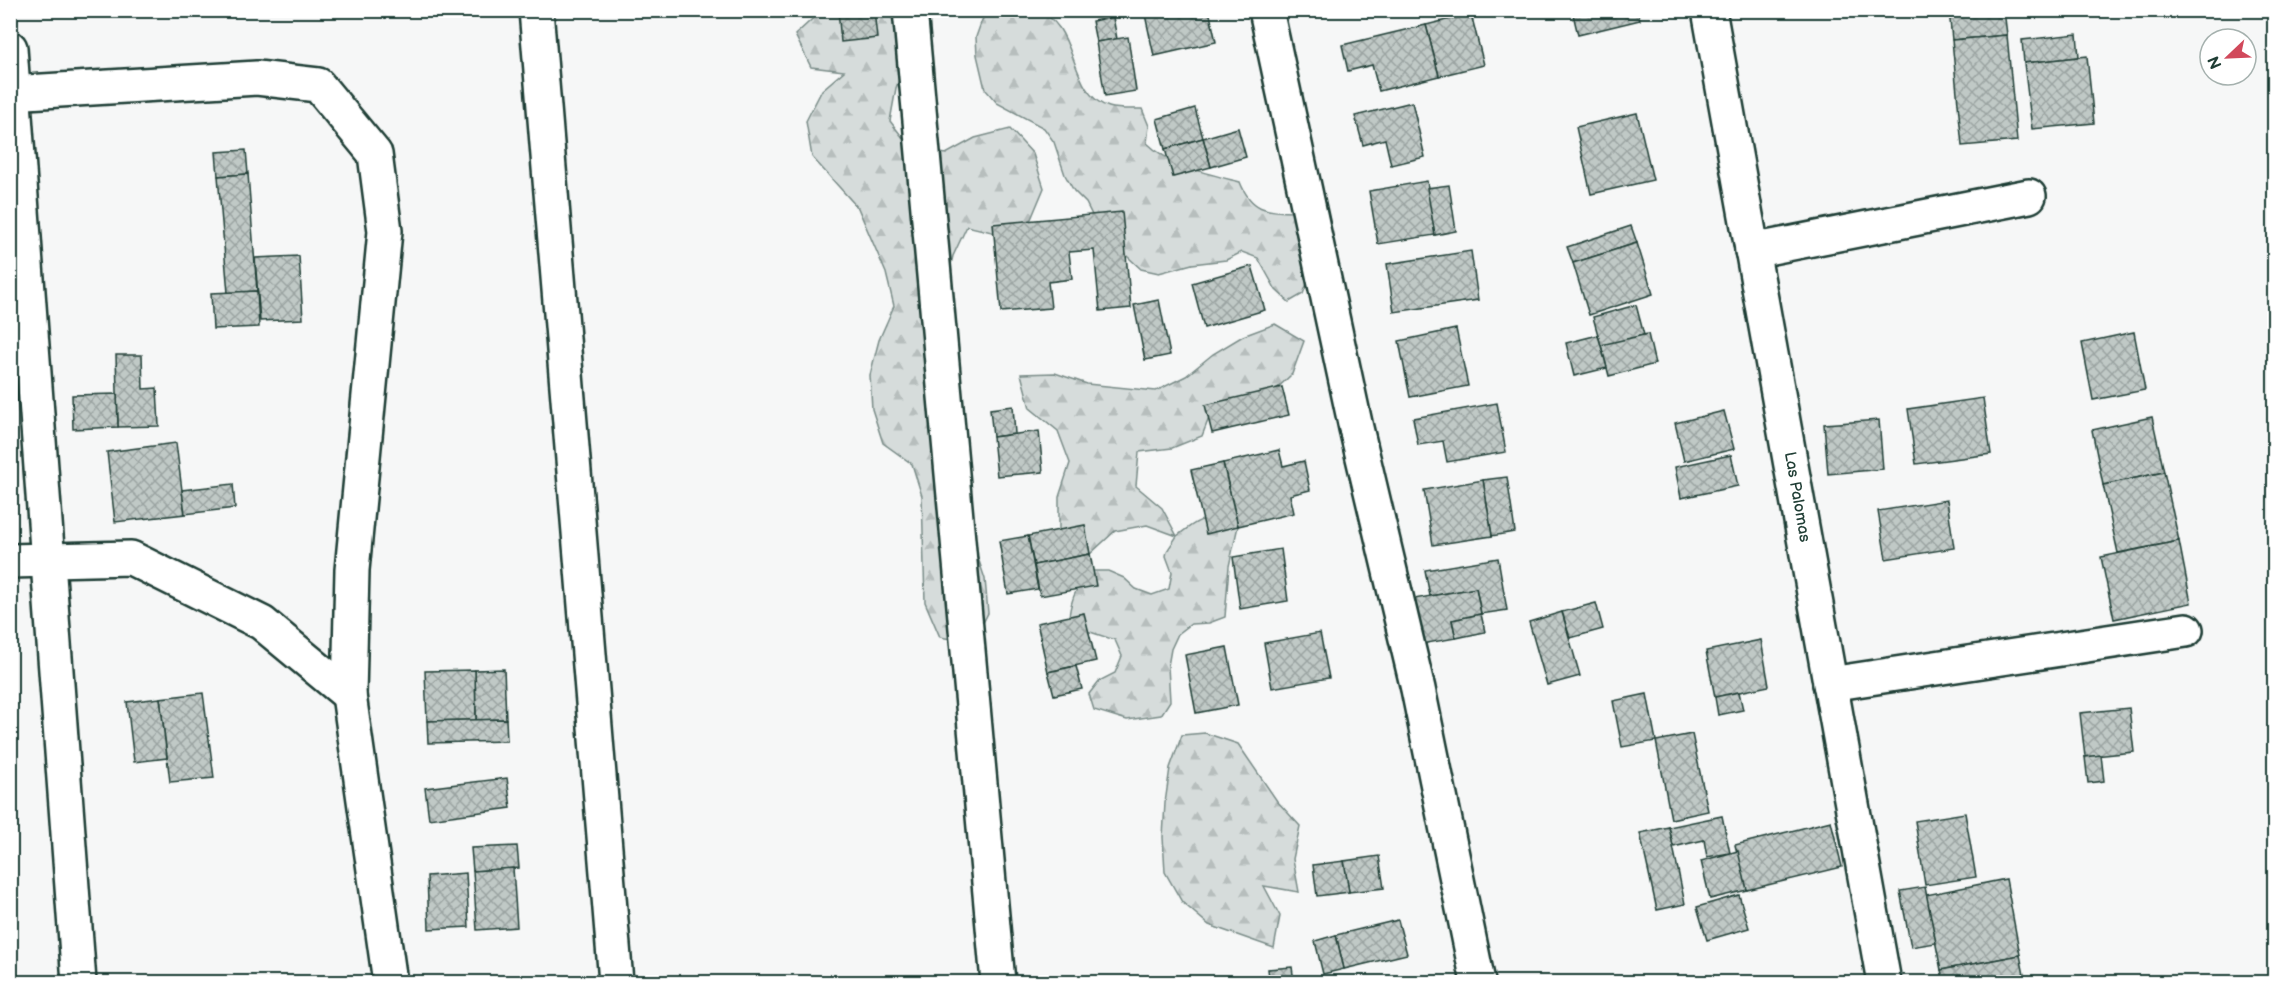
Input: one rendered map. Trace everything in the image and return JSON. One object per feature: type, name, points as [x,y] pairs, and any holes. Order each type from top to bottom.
[{"type":"street","points":[[536,10],[616,982]]},
{"type":"street","points":[[910,10],[998,982]]},
{"type":"street","points":[[1266,10],[1356,428],[1418,689],[1478,982]]},
{"type":"street","name":"Las Palomas","points":[[1709,10],[1884,982]]},
{"type":"street","points":[[10,48],[79,982]]},
{"type":"street","points":[[13,92],[257,78],[318,85],[375,154],[385,231],[352,570],[349,695],[390,982]]},
{"type":"street","points":[[1752,251],[2029,196]]},
{"type":"street","points":[[10,561],[131,558],[262,623],[349,695]]},
{"type":"street","points":[[1830,684],[2186,630]]},
{"type":"green space","points":[[1030,10],[1049,17],[1067,42],[1086,88],[1096,100],[1109,107],[1142,109],[1149,126],[1147,143],[1156,151],[1190,168],[1240,182],[1249,198],[1261,208],[1294,212],[1310,276],[1303,294],[1289,302],[1276,290],[1258,258],[1242,252],[1226,260],[1192,264],[1159,273],[1141,269],[1115,245],[1094,219],[1086,203],[1074,191],[1065,175],[1054,142],[1044,128],[997,103],[985,89],[977,55],[976,37],[988,11]]},
{"type":"green space","points":[[821,11],[902,11],[908,55],[896,88],[890,121],[910,147],[946,154],[975,138],[1010,129],[1033,154],[1044,188],[1031,219],[1000,234],[967,226],[953,256],[945,290],[975,549],[985,579],[988,613],[973,643],[940,637],[925,602],[922,496],[912,464],[883,443],[872,409],[870,375],[879,340],[894,306],[886,273],[858,208],[812,157],[806,121],[822,90],[844,71],[811,67],[795,35]]},
{"type":"green space","points":[[1275,324],[1304,341],[1292,374],[1268,397],[1214,405],[1202,436],[1172,448],[1139,452],[1136,486],[1162,508],[1177,536],[1147,525],[1115,531],[1090,554],[1059,533],[1059,497],[1070,463],[1058,431],[1030,408],[1021,374],[1055,373],[1087,384],[1156,391],[1186,376],[1213,354],[1243,336]]},
{"type":"green space","points":[[1205,519],[1238,526],[1229,566],[1225,617],[1209,623],[1191,624],[1178,634],[1171,649],[1168,666],[1170,701],[1161,715],[1127,720],[1094,710],[1089,694],[1099,681],[1115,673],[1122,656],[1115,640],[1081,629],[1069,616],[1076,591],[1092,571],[1108,571],[1124,578],[1136,589],[1152,595],[1169,589],[1172,572],[1166,556],[1177,536]]},
{"type":"green space","points":[[1205,733],[1238,744],[1277,801],[1300,826],[1293,859],[1299,892],[1264,886],[1280,916],[1274,948],[1209,925],[1182,902],[1165,872],[1163,837],[1170,768],[1182,735]]},
{"type":"building","points":[[838,10],[874,10],[877,38],[841,42]]},
{"type":"building","points":[[1144,10],[1209,10],[1216,42],[1154,56]]},
{"type":"building","points":[[1572,10],[1638,10],[1640,20],[1578,35]]},
{"type":"building","points":[[1949,10],[2004,10],[2007,35],[1952,40]]},
{"type":"building","points":[[1471,14],[1484,65],[1439,76],[1426,25]]},
{"type":"building","points":[[1113,17],[1117,39],[1096,42],[1092,21]]},
{"type":"building","points":[[1426,25],[1439,76],[1379,91],[1372,65],[1348,71],[1342,45]]},
{"type":"building","points":[[2077,34],[2079,57],[2024,63],[2022,40]]},
{"type":"building","points":[[2007,35],[2017,141],[1962,146],[1952,40]]},
{"type":"building","points":[[1128,37],[1136,91],[1105,96],[1096,42]]},
{"type":"building","points":[[2087,56],[2094,123],[2032,129],[2024,63]]},
{"type":"building","points":[[1412,102],[1425,157],[1391,165],[1385,139],[1363,145],[1355,116]]},
{"type":"building","points":[[1195,108],[1203,138],[1165,149],[1157,119]]},
{"type":"building","points":[[1637,113],[1653,180],[1591,194],[1576,127]]},
{"type":"building","points":[[1238,128],[1246,157],[1211,167],[1203,138]]},
{"type":"building","points":[[1203,138],[1211,167],[1173,177],[1165,149]]},
{"type":"building","points":[[246,150],[248,174],[218,176],[216,152]]},
{"type":"building","points":[[248,174],[257,291],[228,293],[218,176]]},
{"type":"building","points":[[1427,181],[1435,235],[1378,244],[1369,191]]},
{"type":"building","points":[[1449,185],[1456,231],[1435,235],[1427,188]]},
{"type":"building","points":[[1122,212],[1131,308],[1100,311],[1094,250],[1069,252],[1072,279],[1048,282],[1051,308],[1001,312],[993,224]]},
{"type":"building","points":[[1631,226],[1637,243],[1573,263],[1567,247]]},
{"type":"building","points":[[1637,243],[1653,294],[1589,315],[1573,263]]},
{"type":"building","points":[[1471,251],[1478,300],[1394,312],[1387,264]]},
{"type":"building","points":[[299,256],[303,319],[260,321],[255,258]]},
{"type":"building","points":[[1252,266],[1265,310],[1204,328],[1192,283]]},
{"type":"building","points":[[257,291],[259,327],[213,329],[211,293]]},
{"type":"building","points":[[1159,300],[1170,355],[1145,360],[1134,305]]},
{"type":"building","points":[[1636,305],[1644,335],[1601,346],[1593,317]]},
{"type":"building","points":[[1456,329],[1468,386],[1410,397],[1399,341]]},
{"type":"building","points":[[2134,332],[2145,390],[2093,400],[2082,343]]},
{"type":"building","points":[[1648,334],[1655,364],[1609,376],[1601,345]]},
{"type":"building","points":[[1598,335],[1607,368],[1574,376],[1566,343]]},
{"type":"building","points":[[116,355],[142,355],[143,389],[157,388],[159,426],[118,427]]},
{"type":"building","points":[[1282,387],[1289,415],[1212,433],[1205,405]]},
{"type":"building","points":[[117,394],[118,427],[73,429],[72,395]]},
{"type":"building","points":[[1983,398],[1991,454],[1916,464],[1908,409]]},
{"type":"building","points":[[1497,403],[1506,452],[1447,462],[1443,441],[1418,445],[1413,418]]},
{"type":"building","points":[[1013,406],[1015,434],[993,437],[990,409]]},
{"type":"building","points":[[1724,411],[1734,449],[1684,461],[1675,423]]},
{"type":"building","points":[[2152,417],[2164,472],[2103,485],[2092,430]]},
{"type":"building","points":[[1879,420],[1883,469],[1828,474],[1824,424]]},
{"type":"building","points":[[1039,431],[1043,472],[997,476],[993,437]]},
{"type":"building","points":[[176,443],[185,514],[115,522],[107,452]]},
{"type":"building","points":[[1279,450],[1283,466],[1304,461],[1310,490],[1290,495],[1294,513],[1238,526],[1223,463]]},
{"type":"building","points":[[1731,455],[1738,486],[1681,498],[1675,467]]},
{"type":"building","points":[[1223,463],[1238,526],[1206,534],[1191,470]]},
{"type":"building","points":[[2164,472],[2179,541],[2118,553],[2103,485]]},
{"type":"building","points":[[1507,477],[1515,532],[1492,536],[1483,480]]},
{"type":"building","points":[[1483,480],[1492,536],[1433,545],[1424,490]]},
{"type":"building","points":[[233,484],[235,508],[185,514],[182,490]]},
{"type":"building","points":[[1947,500],[1954,548],[1886,559],[1878,511]]},
{"type":"building","points":[[1085,525],[1090,554],[1034,565],[1028,536]]},
{"type":"building","points":[[1028,536],[1038,589],[1008,594],[999,541]]},
{"type":"building","points":[[2179,541],[2191,603],[2114,619],[2101,557]]},
{"type":"building","points":[[1281,549],[1288,601],[1240,609],[1233,557]]},
{"type":"building","points":[[1090,554],[1096,586],[1040,596],[1034,565]]},
{"type":"building","points":[[1498,558],[1507,610],[1481,614],[1476,588],[1430,596],[1425,570]]},
{"type":"building","points":[[1476,588],[1481,614],[1452,620],[1456,638],[1416,645],[1408,600]]},
{"type":"building","points":[[1596,603],[1603,629],[1570,638],[1562,612]]},
{"type":"building","points":[[1562,612],[1580,676],[1547,685],[1529,622]]},
{"type":"building","points":[[1084,613],[1096,661],[1048,672],[1037,623]]},
{"type":"building","points":[[1481,614],[1485,632],[1456,638],[1452,620]]},
{"type":"building","points":[[1320,633],[1329,678],[1272,688],[1264,643]]},
{"type":"building","points":[[1761,640],[1769,686],[1715,697],[1706,651]]},
{"type":"building","points":[[1227,647],[1238,705],[1196,713],[1185,655]]},
{"type":"building","points":[[1076,666],[1082,689],[1054,695],[1048,672]]},
{"type":"building","points":[[504,669],[506,719],[476,720],[475,670]]},
{"type":"building","points":[[475,670],[476,720],[427,721],[425,671]]},
{"type":"building","points":[[1739,692],[1743,710],[1718,715],[1715,697]]},
{"type":"building","points":[[203,693],[214,778],[170,782],[160,698]]},
{"type":"building","points":[[1647,694],[1656,741],[1622,747],[1613,701]]},
{"type":"building","points":[[160,698],[167,758],[134,762],[127,702]]},
{"type":"building","points":[[2129,708],[2134,752],[2085,757],[2080,713]]},
{"type":"building","points":[[506,719],[507,741],[428,743],[427,721]]},
{"type":"building","points":[[1692,734],[1708,811],[1671,819],[1656,741]]},
{"type":"building","points":[[2101,755],[2104,781],[2088,783],[2085,757]]},
{"type":"building","points":[[507,778],[511,808],[429,819],[425,788]]},
{"type":"building","points":[[1965,813],[1976,877],[1925,885],[1915,821]]},
{"type":"building","points":[[1722,816],[1730,853],[1707,857],[1704,840],[1673,847],[1669,827]]},
{"type":"building","points":[[1831,821],[1842,867],[1747,890],[1735,845]]},
{"type":"building","points":[[1669,827],[1685,904],[1657,910],[1640,833]]},
{"type":"building","points":[[517,846],[519,868],[473,871],[471,848]]},
{"type":"building","points":[[1738,851],[1747,890],[1710,899],[1701,861]]},
{"type":"building","points":[[1379,856],[1384,888],[1349,892],[1344,861]]},
{"type":"building","points":[[1344,861],[1349,892],[1317,896],[1313,865]]},
{"type":"building","points":[[513,868],[517,927],[477,930],[473,871]]},
{"type":"building","points":[[466,873],[469,927],[429,929],[427,876]]},
{"type":"building","points":[[2006,879],[2020,955],[1941,970],[1926,895]]},
{"type":"building","points":[[1925,887],[1936,943],[1911,947],[1900,891]]},
{"type":"building","points":[[1739,895],[1749,928],[1707,940],[1697,907]]},
{"type":"building","points":[[1398,920],[1407,954],[1344,969],[1336,935]]},
{"type":"building","points":[[1336,935],[1344,969],[1323,974],[1315,941]]},
{"type":"building","points":[[2020,955],[2024,975],[1987,982],[1944,982],[1941,970]]},
{"type":"building","points":[[1292,967],[1294,982],[1239,982],[1269,977],[1268,969]]}]
